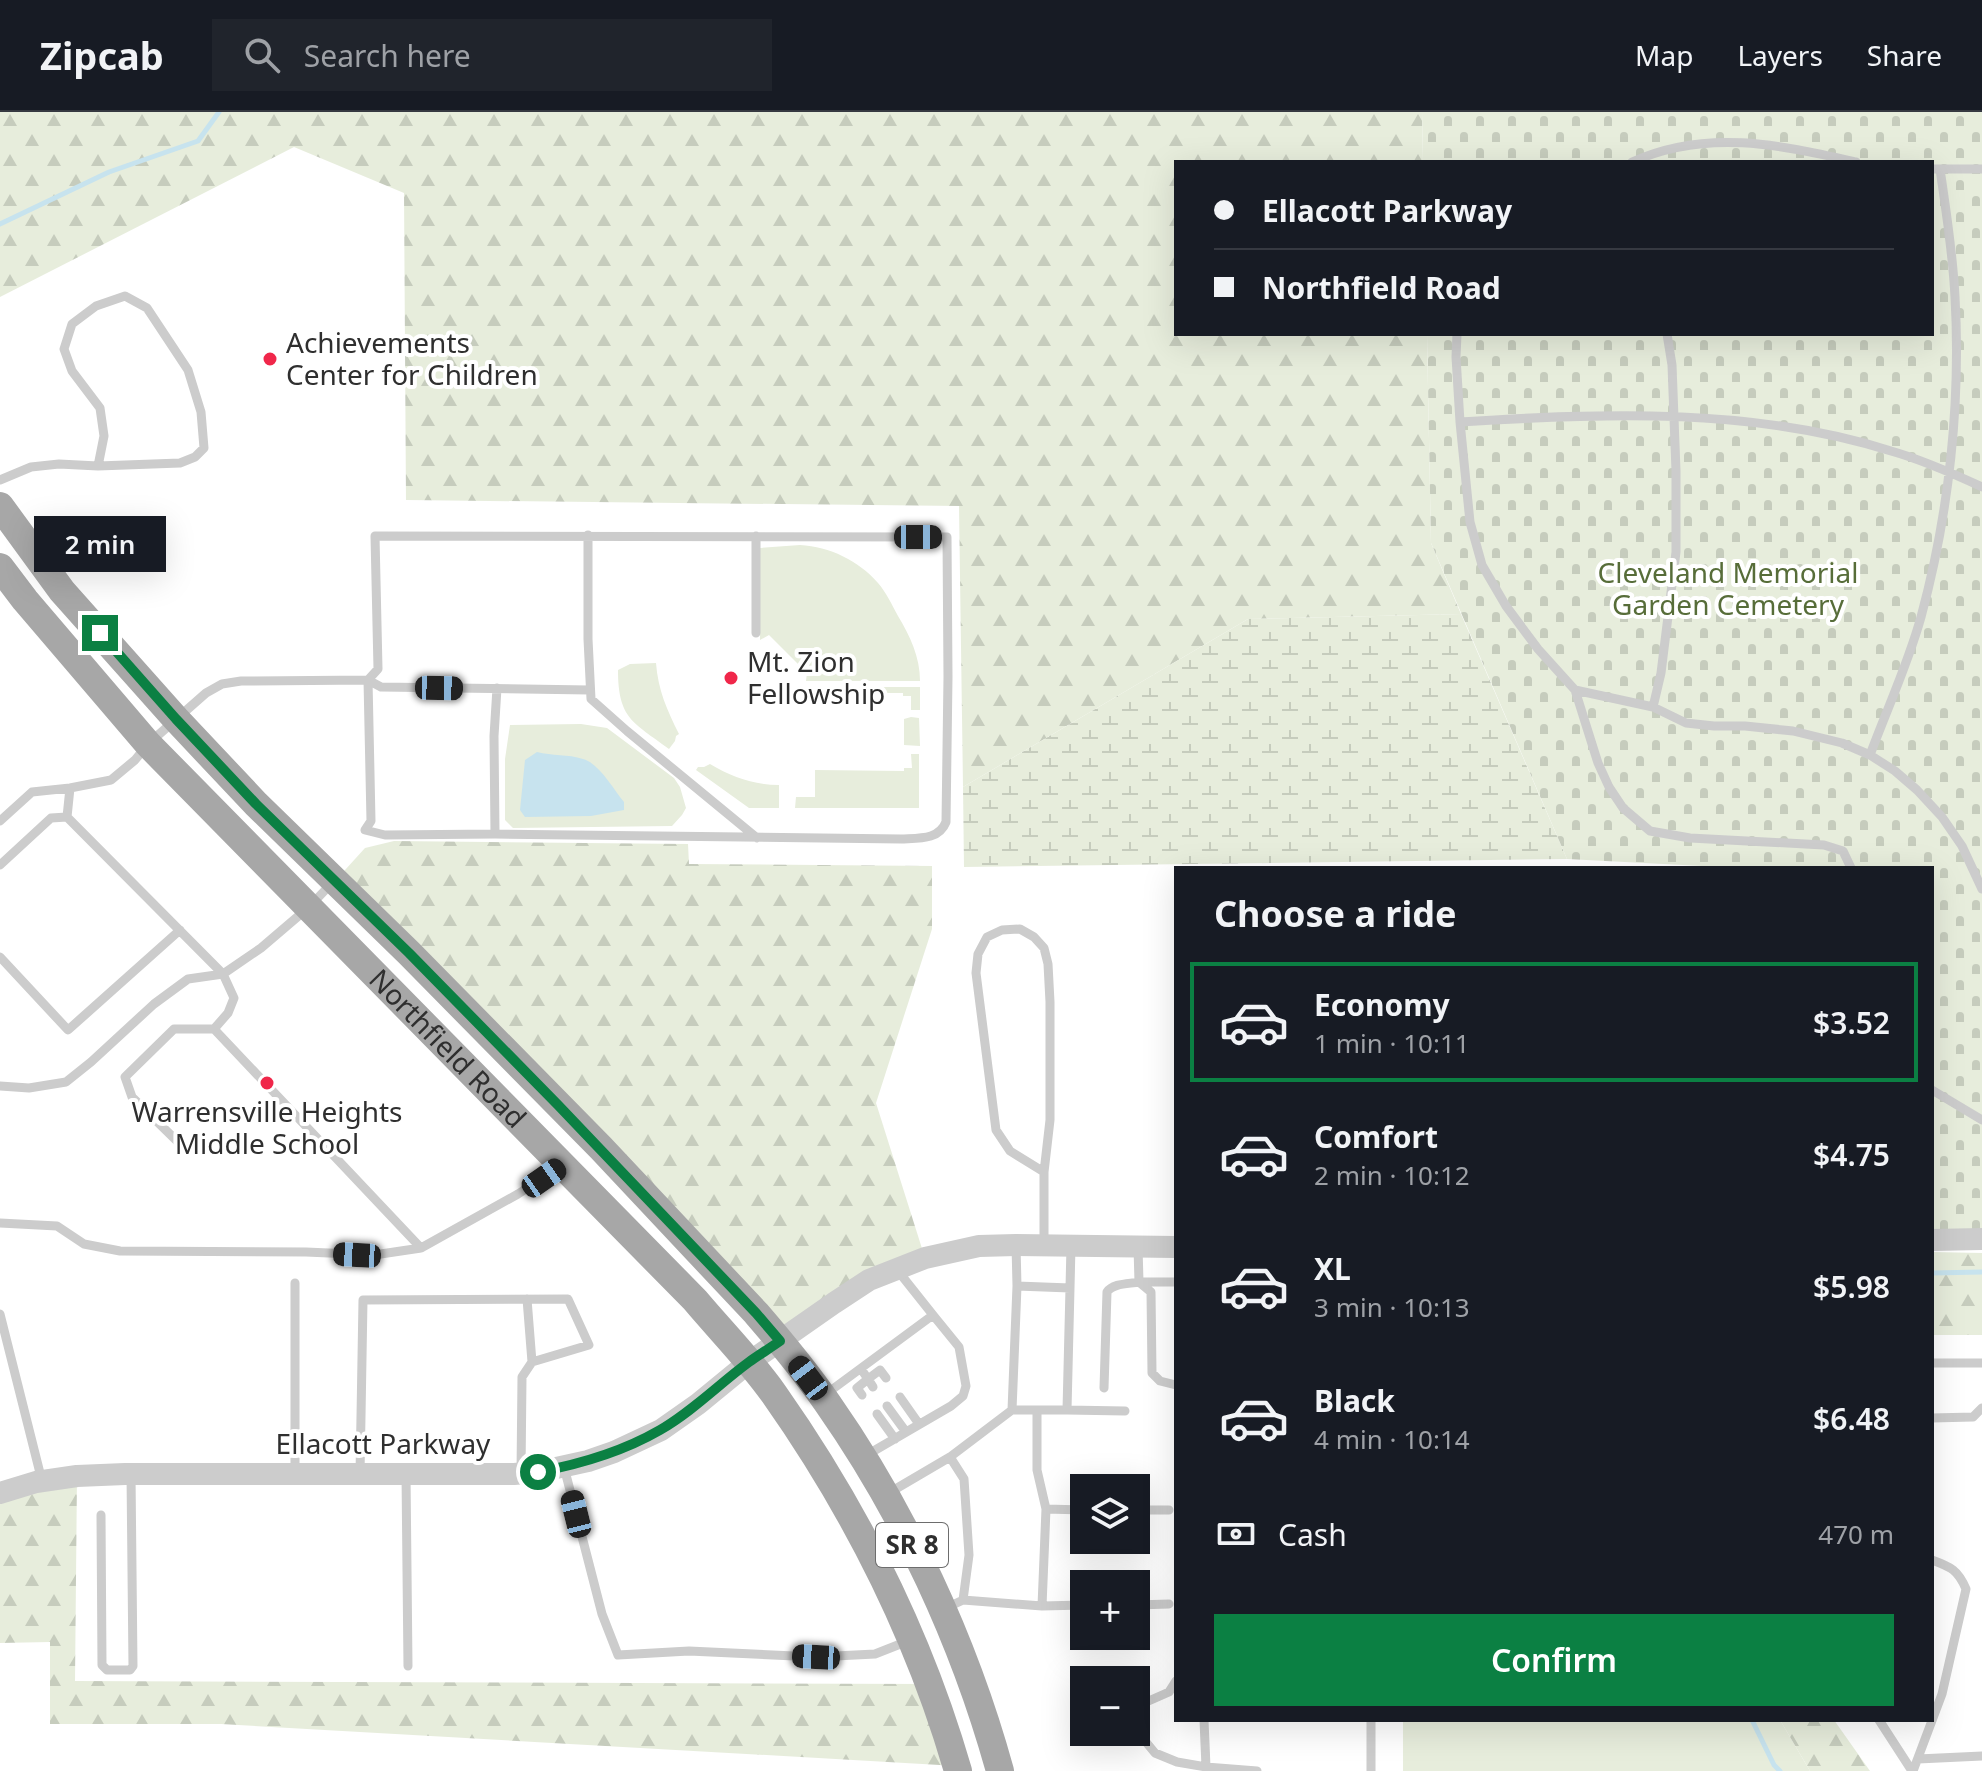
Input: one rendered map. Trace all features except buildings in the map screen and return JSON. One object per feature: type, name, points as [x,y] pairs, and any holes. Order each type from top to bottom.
[{"type":"main road","name":"Northfield Road","points":[[0,506],[62,591],[176,719],[256,804],[420,964],[590,1137],[780,1341],[823,1397],[952,1605],[964,1661],[1000,1771]]},
{"type":"main road","name":"Northfield Road","points":[[1,569],[148,744],[695,1300],[772,1392],[837,1492],[879,1570],[930,1684],[958,1771]]},
{"type":"street","points":[[1934,1240],[1982,1239]]},
{"type":"street","name":"Ellacott Parkway","points":[[0,1493],[42,1481],[77,1476],[521,1473],[564,1467],[614,1452],[661,1430],[748,1363],[857,1288],[896,1268],[979,1246],[1174,1247]]},
{"type":"lane","points":[[1638,160],[1674,147],[1750,142],[1847,160]]},
{"type":"lane","points":[[1870,755],[1920,621],[1932,574],[1949,472],[1955,393],[1955,298],[1950,234],[1936,169],[1982,169]]},
{"type":"lane","points":[[0,480],[31,467],[59,464],[98,466],[180,463],[195,457],[204,448],[201,412],[188,370],[147,308],[125,296],[96,306],[72,324],[64,349],[72,371],[100,408],[104,436],[98,466]]},
{"type":"lane","points":[[1457,336],[1460,422],[1470,522],[1482,565],[1506,606],[1538,649],[1575,690],[1598,763],[1623,808],[1650,831],[1690,838],[1824,845],[1843,851],[1850,866]]},
{"type":"lane","points":[[1653,707],[1661,673],[1676,552],[1672,365],[1667,336]]},
{"type":"lane","points":[[1460,422],[1547,417],[1674,416],[1772,425],[1855,440],[1901,454],[1982,487]]},
{"type":"lane","points":[[588,535],[591,699],[757,838]]},
{"type":"lane","points":[[588,535],[947,537],[944,828],[926,837],[901,839],[385,835],[365,830],[371,821],[368,680],[378,669],[375,536],[588,535]]},
{"type":"lane","points":[[756,536],[756,633]]},
{"type":"lane","points":[[0,821],[32,792],[111,780],[206,693],[222,684],[241,681],[368,680],[381,687],[589,690]]},
{"type":"lane","points":[[495,834],[497,688]]},
{"type":"lane","points":[[1575,690],[1653,707],[1686,723],[1793,731],[1842,743],[1870,755],[1906,781],[1942,817],[1962,846],[1982,889]]},
{"type":"lane","points":[[67,817],[70,788]]},
{"type":"lane","points":[[0,865],[51,818],[67,817],[223,974],[234,998],[228,1013],[214,1029]]},
{"type":"lane","points":[[0,1086],[29,1088],[66,1082],[154,1004],[188,979],[223,974],[261,948],[335,881]]},
{"type":"lane","points":[[1044,1172],[1010,1151],[996,1130],[976,973],[978,954],[987,937],[1002,930],[1020,929],[1034,937],[1044,948],[1048,964],[1050,1120],[1044,1172],[1044,1245]]},
{"type":"lane","points":[[0,957],[68,1030],[180,930]]},
{"type":"lane","points":[[181,1145],[132,1097],[125,1077],[174,1029],[214,1029],[421,1248]]},
{"type":"lane","points":[[1934,1091],[1982,1120]]},
{"type":"lane","points":[[0,1223],[57,1226],[84,1244],[120,1251],[374,1255],[421,1248],[518,1194],[563,1164]]},
{"type":"lane","points":[[1012,1410],[1016,1245]]},
{"type":"lane","points":[[1067,1410],[1071,1246]]},
{"type":"lane","points":[[1138,1247],[1139,1282],[1151,1292],[1152,1373],[1160,1381],[1174,1384]]},
{"type":"lane","points":[[862,1457],[951,1406],[963,1396],[966,1386],[959,1347],[896,1268]]},
{"type":"lane","points":[[1104,1388],[1107,1292],[1115,1286],[1139,1282],[1174,1282]]},
{"type":"lane","points":[[295,1283],[295,1474]]},
{"type":"lane","points":[[1017,1286],[1070,1288]]},
{"type":"lane","points":[[521,1473],[522,1377],[532,1362],[527,1299]]},
{"type":"lane","points":[[360,1474],[363,1300],[568,1299],[589,1345],[532,1362]]},
{"type":"lane","points":[[0,1314],[42,1481]]},
{"type":"lane","points":[[823,1397],[933,1315]]},
{"type":"lane","points":[[1934,1363],[1982,1363]]},
{"type":"lane","points":[[861,1369],[870,1383]]},
{"type":"lane","points":[[862,1395],[857,1388],[870,1383],[880,1370],[886,1378]]},
{"type":"lane","points":[[900,1397],[919,1424]]},
{"type":"lane","points":[[887,1406],[906,1432]]},
{"type":"lane","points":[[1934,1418],[1973,1417],[1982,1408]]},
{"type":"lane","points":[[884,1496],[950,1457],[1012,1410],[1125,1411]]},
{"type":"lane","points":[[1037,1410],[1037,1470],[1046,1509],[1042,1606]]},
{"type":"lane","points":[[877,1414],[895,1439]]},
{"type":"lane","points":[[950,1457],[964,1479],[969,1555],[952,1605],[1070,1605]]},
{"type":"lane","points":[[564,1467],[602,1614],[618,1655],[689,1651],[816,1657],[875,1654],[912,1640]]},
{"type":"lane","points":[[101,1515],[102,1665],[107,1670],[130,1670],[133,1666],[131,1474]]},
{"type":"lane","points":[[406,1474],[408,1666]]},
{"type":"lane","points":[[1046,1509],[1070,1510]]},
{"type":"lane","points":[[1150,1510],[1169,1510]]},
{"type":"lane","points":[[1934,1561],[1960,1575],[1966,1589],[1942,1694],[1934,1716]]},
{"type":"lane","points":[[1150,1605],[1169,1604]]},
{"type":"lane","points":[[1174,1684],[1169,1692],[1144,1703],[1136,1717],[1136,1730],[1155,1753],[1177,1762],[1257,1771]]},
{"type":"lane","points":[[1204,1722],[1206,1767]]},
{"type":"lane","points":[[1371,1722],[1371,1771]]},
{"type":"lane","points":[[1880,1722],[1913,1771]]},
{"type":"lane","points":[[1913,1771],[1932,1722]]},
{"type":"lane","points":[[1918,1759],[1982,1756]]},
{"type":"green space","points":[[0,112],[1422,112],[1423,160],[1174,160],[1174,336],[1427,336],[1431,543],[1461,614],[1248,619],[963,787],[959,506],[406,500],[404,193],[294,147],[0,297]]},
{"type":"green space","name":"Cleveland Memorial Garden Cemetery","points":[[1422,112],[1982,112],[1982,1239],[1934,1240],[1934,866],[1702,866],[1567,859],[1431,543],[1427,336],[1934,336],[1934,160],[1423,160]]},
{"type":"green space","points":[[800,545],[843,556],[878,583],[910,639],[920,681],[806,681],[807,673],[769,635],[760,640],[760,548]]},
{"type":"green space","points":[[1461,614],[1567,859],[964,867],[963,787],[1248,619]]},
{"type":"green space","points":[[656,663],[664,700],[679,734],[669,749],[630,718],[619,686],[618,670],[630,664]]},
{"type":"green space","points":[[831,687],[920,687],[920,710],[911,710],[911,696],[903,696],[903,693],[831,693]]},
{"type":"green space","points":[[919,718],[920,746],[904,745],[904,719]]},
{"type":"green space","points":[[581,724],[607,728],[674,778],[686,808],[672,826],[513,828],[505,820],[505,759],[510,725]]},
{"type":"green space","points":[[911,754],[919,754],[919,808],[795,808],[796,797],[815,797],[815,770],[904,771],[904,768],[912,768]]},
{"type":"green space","points":[[710,764],[743,779],[779,785],[779,808],[749,808],[696,770]]},
{"type":"green space","points":[[394,841],[688,844],[689,864],[932,866],[932,929],[876,1103],[925,1258],[780,1341],[335,881],[365,848]]},
{"type":"green space","points":[[1934,1252],[1982,1253],[1982,1335],[1934,1335]]},
{"type":"green space","points":[[77,1476],[75,1681],[930,1684],[957,1766],[221,1724],[50,1724],[50,1642],[0,1643],[0,1493]]},
{"type":"green space","points":[[1403,1722],[1781,1722],[1810,1771],[1403,1771]]},
{"type":"green space","points":[[1781,1722],[1835,1722],[1870,1771],[1810,1771]]},
{"type":"water","points":[[537,752],[589,761],[624,802],[624,810],[591,816],[525,817],[520,810],[525,760]]},
{"type":"waterway","points":[[0,224],[109,172],[198,141],[219,112]]},
{"type":"waterway","points":[[1934,1273],[1982,1272]]},
{"type":"waterway","points":[[1753,1722],[1780,1771]]},
{"type":"place","name":"Achievements Center for Children","points":[[270,359]]},
{"type":"place","name":"Mt. Zion Fellowship","points":[[731,678]]},
{"type":"place","name":"Warrensville Heights Middle School","points":[[267,1083]]},
{"type":"route","points":[[100,633],[256,804],[409,953],[601,1148],[780,1341],[661,1430],[588,1461],[538,1472]]}]
